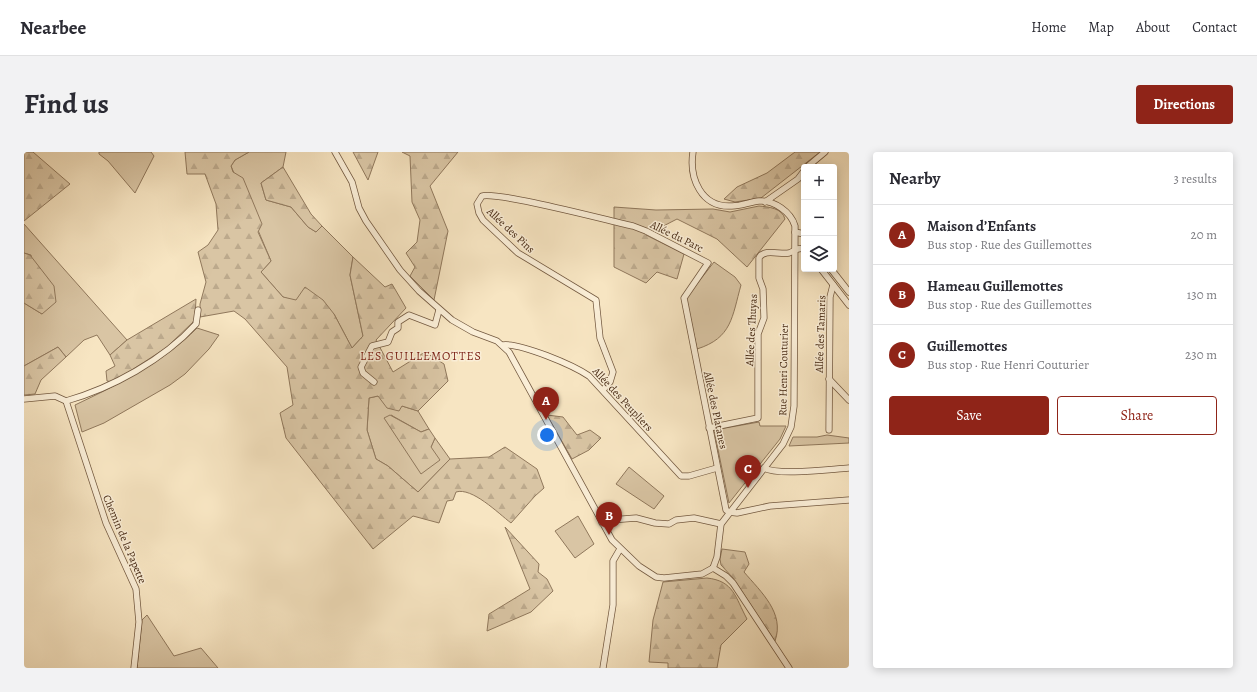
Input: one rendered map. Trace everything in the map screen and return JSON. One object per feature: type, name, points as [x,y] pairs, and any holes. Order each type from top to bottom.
[{"type":"street","points":[[335,152],[352,182],[359,208],[366,221],[400,270],[439,310],[461,326],[503,345],[513,358],[602,523],[612,540],[620,549],[639,566],[656,577],[664,578],[702,574],[713,568],[717,557],[721,524],[694,518],[676,520],[668,524],[655,523],[636,518],[611,520],[602,523]]},
{"type":"street","points":[[693,152],[691,161],[693,176],[699,190],[706,198],[715,203],[728,206],[765,202],[779,207],[788,214],[793,222],[795,232],[801,233]]},
{"type":"street","points":[[811,164],[825,152]]},
{"type":"street","points":[[765,202],[798,179],[801,175]]},
{"type":"street","name":"Allée des Pins","points":[[603,390],[610,382],[613,372],[600,338],[596,300],[518,253],[483,220],[479,214],[477,204],[482,196],[492,196],[531,202],[608,220]]},
{"type":"street","name":"Allée du Parc","points":[[608,220],[646,231],[708,263],[684,298],[685,310]]},
{"type":"street","name":"Rue Henri Couturier","points":[[721,524],[783,444],[790,431],[793,417],[795,232]]},
{"type":"street","points":[[794,250],[801,248]]},
{"type":"street","name":"Allée des Thuyas","points":[[709,428],[758,418],[758,334],[764,318],[763,288],[759,278],[758,258],[764,253],[790,253],[794,250]]},
{"type":"street","points":[[823,272],[849,305]]},
{"type":"street","points":[[833,272],[849,292]]},
{"type":"street","name":"Allée des Tamaris","points":[[833,284],[830,297],[829,379],[849,400]]},
{"type":"street","points":[[24,399],[55,396],[65,400],[95,393],[129,375],[161,354],[196,324],[198,310]]},
{"type":"street","points":[[374,382],[363,373],[361,367],[372,346],[388,342],[392,332],[398,328],[398,322],[404,316],[409,315],[435,325],[439,310]]},
{"type":"street","name":"Allée des Platanes","points":[[685,310],[726,510],[729,512]]},
{"type":"street","name":"Allée des Peupliers","points":[[503,345],[516,345],[573,367],[589,376],[681,476],[689,476],[717,468]]},
{"type":"street","points":[[829,379],[829,430]]},
{"type":"street","name":"Chemin de la Papette","points":[[65,400],[106,523],[136,588],[139,622],[134,668]]},
{"type":"street","points":[[764,468],[781,472],[849,468]]},
{"type":"street","points":[[729,512],[737,513],[770,506],[849,500]]},
{"type":"street","points":[[603,668],[613,605],[613,561],[620,549]]},
{"type":"street","points":[[713,568],[726,576],[733,583],[789,668]]},
{"type":"green space","points":[[24,152],[33,152],[70,184],[24,221]]},
{"type":"green space","points":[[99,152],[151,152],[154,156],[135,193],[108,161],[99,154]]},
{"type":"green space","points":[[185,152],[249,152],[235,160],[231,166],[233,172],[243,178],[262,224],[258,232],[271,261],[261,272],[283,297],[296,300],[305,287],[323,300],[334,314],[352,348],[363,336],[350,275],[353,257],[385,287],[392,284],[406,308],[376,340],[393,372],[425,352],[444,364],[448,381],[418,411],[402,406],[399,411],[387,408],[378,396],[369,398],[367,430],[376,459],[388,466],[418,492],[450,459],[489,457],[505,447],[537,469],[544,488],[511,523],[492,507],[470,493],[462,491],[456,492],[453,500],[447,501],[439,523],[413,516],[373,549],[286,438],[280,413],[293,405],[287,367],[245,319],[234,311],[200,317],[200,304],[206,282],[198,252],[208,245],[218,230],[216,204],[205,174],[187,174]]},
{"type":"green space","points":[[249,152],[286,152],[283,167],[261,183],[266,200],[291,207],[308,227],[316,232],[322,226],[353,257],[350,275],[363,336],[352,348],[334,314],[283,297],[261,272],[271,261],[231,166],[235,160]]},
{"type":"green space","points":[[353,152],[378,152],[368,180]]},
{"type":"green space","points":[[402,152],[458,152],[430,186],[448,231],[434,300],[410,276],[415,267],[406,253],[417,242],[420,220],[412,202],[410,156]]},
{"type":"green space","points":[[795,152],[820,152],[805,164],[801,164],[801,167],[761,198],[735,202],[724,199],[737,187],[767,173]]},
{"type":"green space","points":[[283,167],[311,214],[322,226],[316,232],[308,227],[291,207],[266,200],[261,183]]},
{"type":"green space","points":[[759,206],[778,210],[785,219],[747,267],[717,239],[677,219],[646,235],[684,254],[677,279],[657,272],[646,283],[614,267],[614,207],[656,210],[713,209],[730,212]]},
{"type":"green space","points":[[24,224],[127,340],[110,355],[97,335],[84,340],[66,357],[58,347],[24,366],[24,303],[42,314],[31,255],[24,253]]},
{"type":"green space","points":[[24,253],[30,255],[54,286],[56,302],[42,314],[24,303]]},
{"type":"green space","points":[[714,262],[735,277],[741,285],[729,325],[717,339],[697,349],[686,298]]},
{"type":"green space","points":[[196,299],[195,317],[193,322],[166,348],[113,382],[107,381],[106,371],[115,366],[110,355],[127,340]]},
{"type":"green space","points":[[197,328],[219,335],[209,349],[185,374],[170,385],[104,423],[82,432],[75,405],[123,381],[155,362],[170,352]]},
{"type":"green space","points":[[58,347],[66,357],[41,380],[35,394],[24,395],[24,366]]},
{"type":"green space","points":[[378,396],[418,411],[429,429],[421,432],[391,415],[431,447],[435,438],[450,459],[418,492],[388,466],[376,459],[367,430],[369,398]]},
{"type":"green space","points":[[390,415],[421,432],[429,429],[435,438],[431,447],[440,460],[421,474],[384,418]]},
{"type":"green space","points":[[547,415],[563,417],[577,435],[590,430],[601,438],[589,450],[572,459]]},
{"type":"green space","points":[[759,422],[760,426],[786,426],[780,439],[729,503],[714,430]]},
{"type":"green space","points":[[827,435],[849,438],[849,443],[789,446],[793,437],[817,437]]},
{"type":"green space","points":[[629,467],[664,496],[654,509],[616,484]]},
{"type":"green space","points":[[578,516],[594,544],[575,558],[555,531]]},
{"type":"green space","points":[[505,527],[539,564],[538,572],[547,579],[553,591],[531,612],[487,631],[489,614],[530,589]]},
{"type":"green space","points":[[722,549],[745,552],[749,564],[744,572],[764,595],[774,612],[777,621],[775,641],[733,578],[721,565],[720,559]]},
{"type":"green space","points":[[707,578],[723,583],[733,591],[747,619],[721,645],[717,668],[668,668],[668,663],[649,662],[653,620],[663,582]]},
{"type":"green space","points":[[147,615],[174,656],[201,648],[218,668],[137,668],[142,620]]},
{"type":"place","name":"Maison d’Enfants","points":[[546,420]]},
{"type":"place","name":"Guillemottes","points":[[748,488]]},
{"type":"place","name":"Hameau Guillemottes","points":[[609,535]]},
{"type":"district","name":"LES GUILLEMOTTES","points":[[421,356]]}]
